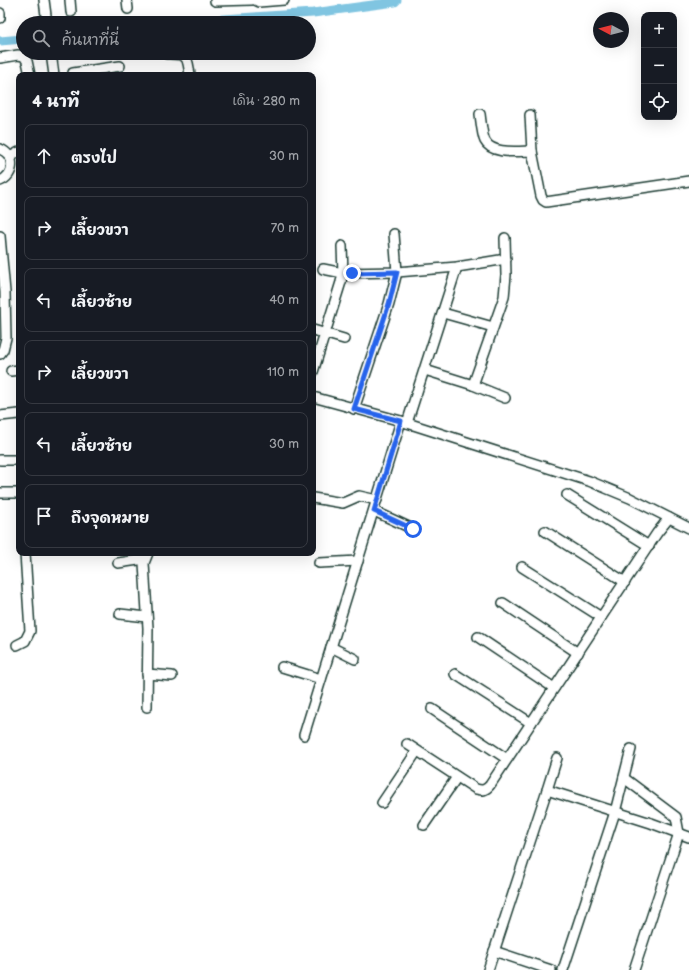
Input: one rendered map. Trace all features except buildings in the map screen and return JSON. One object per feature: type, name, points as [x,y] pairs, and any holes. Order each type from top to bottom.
[{"type":"street","points":[[44,0],[45,16]]},
{"type":"street","points":[[70,0],[71,12]]},
{"type":"street","points":[[216,1],[253,0],[259,2],[284,0]]},
{"type":"street","points":[[0,13],[0,18]]},
{"type":"street","points":[[0,58],[16,55]]},
{"type":"street","points":[[26,60],[29,72]]},
{"type":"street","points":[[52,60],[54,72]]},
{"type":"street","points":[[186,60],[189,72]]},
{"type":"street","points":[[80,72],[120,66]]},
{"type":"street","points":[[480,114],[485,142],[490,147],[496,151],[532,151]]},
{"type":"street","points":[[530,116],[532,151],[541,196],[546,202],[689,181]]},
{"type":"street","points":[[0,149],[6,152],[10,157],[12,164],[8,176],[0,181]]},
{"type":"street","points":[[10,157],[16,154]]},
{"type":"street","points":[[354,409],[389,304],[397,272],[394,234]]},
{"type":"street","points":[[0,236],[5,292],[6,338],[4,350],[0,354]]},
{"type":"street","points":[[473,384],[504,297],[506,259],[504,238]]},
{"type":"street","points":[[316,362],[343,273],[342,246]]},
{"type":"street","points":[[323,269],[343,273],[397,272],[506,259]]},
{"type":"street","points":[[304,735],[377,500],[404,422],[425,370],[457,266]]},
{"type":"street","points":[[442,313],[493,327]]},
{"type":"street","points":[[316,331],[344,339]]},
{"type":"street","points":[[425,370],[473,384],[505,398]]},
{"type":"street","points":[[316,398],[404,422],[589,481],[623,495],[689,528]]},
{"type":"street","points":[[0,416],[16,414]]},
{"type":"street","points":[[0,460],[16,460]]},
{"type":"street","points":[[0,493],[16,492]]},
{"type":"street","points":[[567,495],[649,546]]},
{"type":"street","points":[[316,498],[343,503],[359,496],[377,500]]},
{"type":"street","points":[[374,511],[413,529]]},
{"type":"street","points":[[407,744],[417,752],[476,789],[483,790],[490,785],[601,617],[669,518]]},
{"type":"street","points":[[545,531],[625,582]]},
{"type":"street","points":[[17,645],[25,641],[30,631],[25,556]]},
{"type":"street","points":[[118,563],[146,556],[147,707]]},
{"type":"street","points":[[319,563],[358,560]]},
{"type":"street","points":[[522,568],[601,617]]},
{"type":"street","points":[[503,603],[578,653]]},
{"type":"street","points":[[120,614],[147,617]]},
{"type":"street","points":[[478,637],[554,688]]},
{"type":"street","points":[[331,647],[355,659]]},
{"type":"street","points":[[282,668],[322,679]]},
{"type":"street","points":[[147,674],[172,676]]},
{"type":"street","points":[[455,674],[531,723]]},
{"type":"street","points":[[432,709],[507,759]]},
{"type":"street","points":[[563,970],[615,812],[631,750]]},
{"type":"street","points":[[382,803],[417,752]]},
{"type":"street","points":[[488,970],[557,758]]},
{"type":"street","points":[[424,825],[457,777]]},
{"type":"street","points":[[624,778],[676,817],[679,833],[634,970]]},
{"type":"street","points":[[547,790],[689,837]]},
{"type":"street","points":[[494,951],[551,970]]},
{"type":"waterway","points":[[269,16],[313,13],[395,2],[397,0]]},
{"type":"waterway","points":[[0,41],[16,40]]},
{"type":"route","points":[[352,273],[397,272],[378,340],[354,409],[401,421],[374,511],[413,529]]}]
